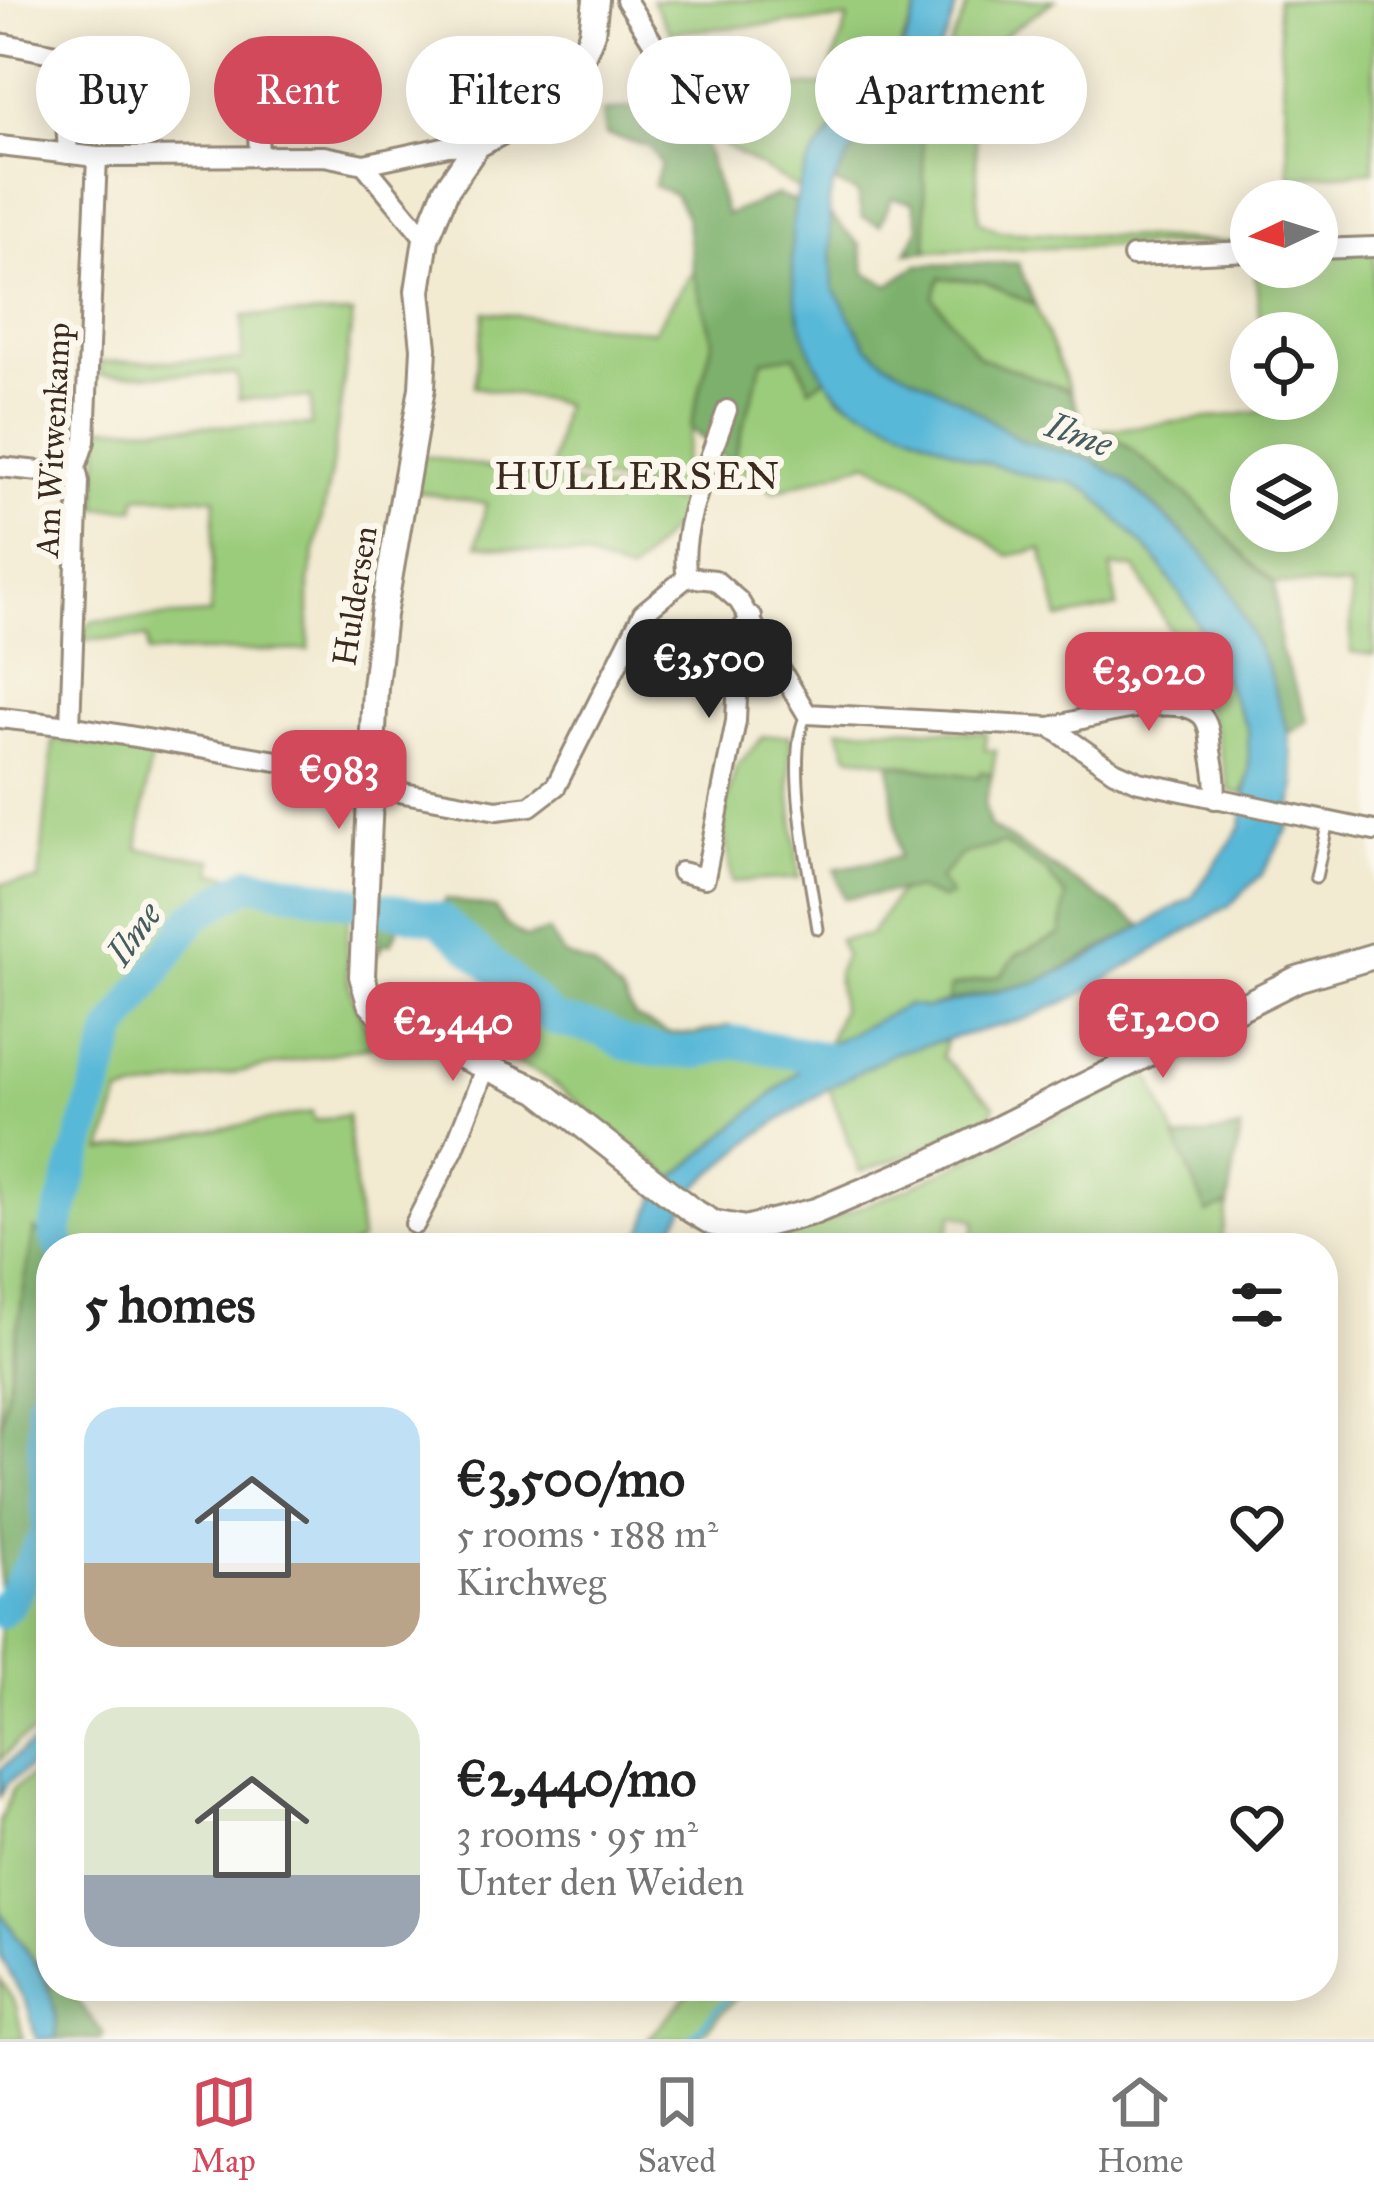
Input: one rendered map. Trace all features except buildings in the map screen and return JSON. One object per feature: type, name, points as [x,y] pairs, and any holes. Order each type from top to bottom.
[{"type":"street","name":"Huldersen","points":[[596,0],[592,33],[580,62],[558,92],[519,122],[477,145],[446,190],[426,238],[418,291],[424,348],[422,388],[383,615],[362,926],[362,976],[370,1004],[390,1024],[538,1090],[692,1210],[713,1223],[745,1229],[816,1211],[934,1162],[1297,979],[1374,956]]},
{"type":"street","points":[[626,0],[649,36]]},
{"type":"street","points":[[0,44],[62,55],[68,154]]},
{"type":"street","points":[[259,144],[259,157]]},
{"type":"street","points":[[0,146],[97,157],[324,156],[364,164],[448,146],[477,145]]},
{"type":"street","name":"Am Witwenkamp","points":[[70,726],[76,467],[85,441],[97,157]]},
{"type":"street","points":[[364,164],[426,238]]},
{"type":"street","points":[[1338,249],[1374,248]]},
{"type":"street","points":[[1132,256],[1230,251]]},
{"type":"street","points":[[687,577],[683,560],[697,501],[727,410]]},
{"type":"street","points":[[0,467],[59,473],[76,467]]},
{"type":"street","points":[[0,718],[70,726],[371,782],[497,811],[530,806],[556,786],[643,613],[687,577],[715,580],[752,617],[807,714],[1051,727],[1136,708],[1173,706],[1196,711],[1207,720],[1221,800]]},
{"type":"street","points":[[681,872],[705,878],[736,721],[740,631],[752,617]]},
{"type":"street","points":[[1051,727],[1138,782],[1374,831]]},
{"type":"street","points":[[415,1224],[454,1149],[486,1066]]},
{"type":"lane","points":[[807,714],[799,727],[799,788],[818,929]]},
{"type":"lane","points":[[1316,877],[1328,821]]},
{"type":"green space","points":[[652,0],[921,0],[905,36],[842,36],[848,19],[670,32]]},
{"type":"green space","points":[[969,0],[1055,0],[1005,36],[954,36]]},
{"type":"green space","points":[[1277,0],[1374,0],[1374,171],[1290,178]]},
{"type":"green space","points":[[815,86],[815,144],[823,144],[805,171],[800,190],[722,144],[791,144],[791,87]]},
{"type":"green space","points":[[627,108],[627,140],[606,135],[603,112]]},
{"type":"green space","points":[[641,144],[704,144],[726,215],[777,195],[798,203],[793,247],[796,294],[807,339],[826,378],[810,388],[795,355],[763,360],[732,464],[690,428],[713,339],[693,271],[686,215],[674,194],[654,186],[661,164],[649,146]]},
{"type":"green space","points":[[860,144],[922,144],[927,251],[906,253],[919,228],[913,202],[892,198],[880,225],[862,217],[857,193],[834,182]]},
{"type":"green space","points":[[922,144],[976,144],[979,221],[1000,231],[1230,242],[1230,244],[927,251]]},
{"type":"green space","points":[[830,215],[860,245],[866,273],[889,285],[918,265],[1018,263],[1035,305],[982,281],[940,278],[933,297],[979,357],[1070,391],[1086,430],[1107,430],[1195,501],[1230,540],[1230,552],[1241,552],[1275,583],[1280,650],[1309,721],[1288,734],[1268,669],[1226,582],[1160,511],[1126,481],[1091,460],[1020,440],[958,399],[888,363],[867,346],[832,287]]},
{"type":"green space","points":[[1374,237],[1374,655],[1351,652],[1351,587],[1275,583],[1241,552],[1338,552],[1338,444],[1230,444],[1230,540],[1195,501],[1107,430],[1230,415],[1230,420],[1338,420],[1338,312],[1259,312],[1257,288],[1338,288],[1338,238]]},
{"type":"green space","points":[[693,271],[713,339],[682,465],[694,471],[689,495],[551,471],[563,403],[474,387],[485,312],[653,331]]},
{"type":"green space","points":[[940,278],[982,281],[1035,305],[1070,391],[979,357],[932,297]]},
{"type":"green space","points":[[353,314],[331,472],[309,582],[309,650],[148,653],[147,638],[82,640],[83,630],[92,621],[210,614],[215,498],[137,496],[135,509],[97,508],[100,427],[311,425],[311,398],[239,399],[237,374],[100,375],[101,362],[242,360],[243,316]]},
{"type":"green space","points":[[795,355],[810,388],[826,378],[839,397],[855,405],[1034,477],[1071,482],[1112,510],[1155,558],[1190,609],[1248,730],[1249,771],[1243,794],[1230,791],[1214,726],[1135,568],[1111,567],[1117,607],[1059,619],[1042,549],[1008,556],[917,488],[868,462],[773,492],[732,464],[763,360]]},
{"type":"green space","points":[[421,455],[685,504],[678,529],[673,527],[630,574],[585,557],[477,545],[486,504],[415,491]]},
{"type":"green space","points":[[838,729],[986,733],[985,750],[996,751],[992,774],[981,772],[979,778],[848,755]]},
{"type":"green space","points":[[790,735],[799,878],[732,882],[722,817],[736,767],[763,737]]},
{"type":"green space","points":[[53,740],[151,754],[138,849],[213,860],[212,873],[352,893],[348,976],[373,1046],[120,1095],[103,1151],[312,1112],[314,1121],[347,1115],[360,1233],[34,1230],[0,1432],[0,884],[39,881]]},
{"type":"green space","points":[[890,764],[978,777],[981,772],[992,774],[985,805],[990,826],[1143,926],[1038,982],[948,1001],[950,987],[1001,975],[1017,955],[1061,934],[1066,897],[1047,872],[1003,843],[961,855],[939,879],[951,896],[942,899],[917,889],[844,898],[835,869],[899,857]]},
{"type":"green space","points":[[1004,843],[1047,872],[1066,897],[1061,934],[1017,955],[1001,975],[950,987],[948,1001],[927,1008],[908,1005],[827,1045],[841,1010],[837,973],[845,955],[839,940],[870,935],[898,893],[917,889],[942,899],[950,895],[938,880],[961,855]]},
{"type":"green space","points":[[378,894],[435,913],[446,899],[495,908],[505,924],[526,938],[548,931],[564,955],[593,966],[623,995],[635,1017],[668,1033],[694,1034],[728,1026],[827,1045],[797,1066],[743,1053],[677,1062],[630,1053],[551,1025],[435,933],[413,923],[400,924],[391,944],[385,943],[378,953]]},
{"type":"green space","points":[[510,995],[551,1025],[630,1053],[704,1059],[743,1053],[797,1066],[798,1072],[674,1178],[544,1076],[481,1046]]},
{"type":"green space","points":[[947,1037],[942,1057],[994,1105],[992,1115],[860,1172],[829,1088],[895,1053]]},
{"type":"green space","points":[[1148,1072],[1207,1212],[1228,1205],[1223,1233],[973,1233],[976,1220],[953,1214],[948,1233],[797,1233],[915,1185]]},
{"type":"green space","points":[[1241,1129],[1228,1205],[1207,1213],[1176,1140]]},
{"type":"green space","points":[[34,1229],[39,1233],[36,1529],[0,1594],[0,1432]]},
{"type":"green space","points":[[36,1529],[36,1732],[18,1741],[0,1761],[0,1594]]},
{"type":"green space","points":[[36,1773],[36,1963],[0,1911],[0,1823],[13,1789]]},
{"type":"green space","points":[[0,1979],[16,2005],[23,2039],[0,2039]]},
{"type":"green space","points":[[51,2001],[77,2001],[104,2034],[101,2039],[56,2039]]},
{"type":"green space","points":[[682,2001],[733,2001],[697,2039],[648,2039]]},
{"type":"water","points":[[921,0],[958,0],[948,33],[907,36]]},
{"type":"water","points":[[822,144],[859,144],[834,182],[829,201],[833,287],[867,346],[1020,440],[1092,460],[1126,481],[1199,549],[1226,582],[1268,669],[1288,734],[1295,784],[1290,824],[1263,873],[1230,905],[1078,996],[1025,1019],[894,1053],[829,1088],[759,1134],[697,1186],[670,1233],[642,1233],[656,1197],[674,1178],[798,1072],[797,1066],[827,1045],[908,1005],[927,1008],[1038,982],[1094,955],[1192,897],[1241,827],[1249,771],[1248,730],[1190,609],[1155,558],[1091,492],[1071,482],[973,459],[855,405],[833,387],[816,362],[803,331],[792,260],[798,193]]},
{"type":"water","points":[[36,1742],[36,1762],[8,1782],[0,1796],[0,1770]]},
{"type":"water","points":[[0,1911],[36,1967],[36,2001],[52,2001],[56,2039],[36,2039],[28,2007],[0,1955]]},
{"type":"waterway","name":"Ilme","points":[[55,1233],[113,1032],[194,916],[250,882],[439,919],[555,1020],[601,1030],[626,1044],[699,1052],[735,1042],[836,1060]]},
{"type":"waterway","name":"Ilme","points":[[0,1612],[36,1553]]},
{"type":"waterway","points":[[690,2039],[724,2001]]},
{"type":"district","name":"HULLERSEN","points":[[638,476]]}]
